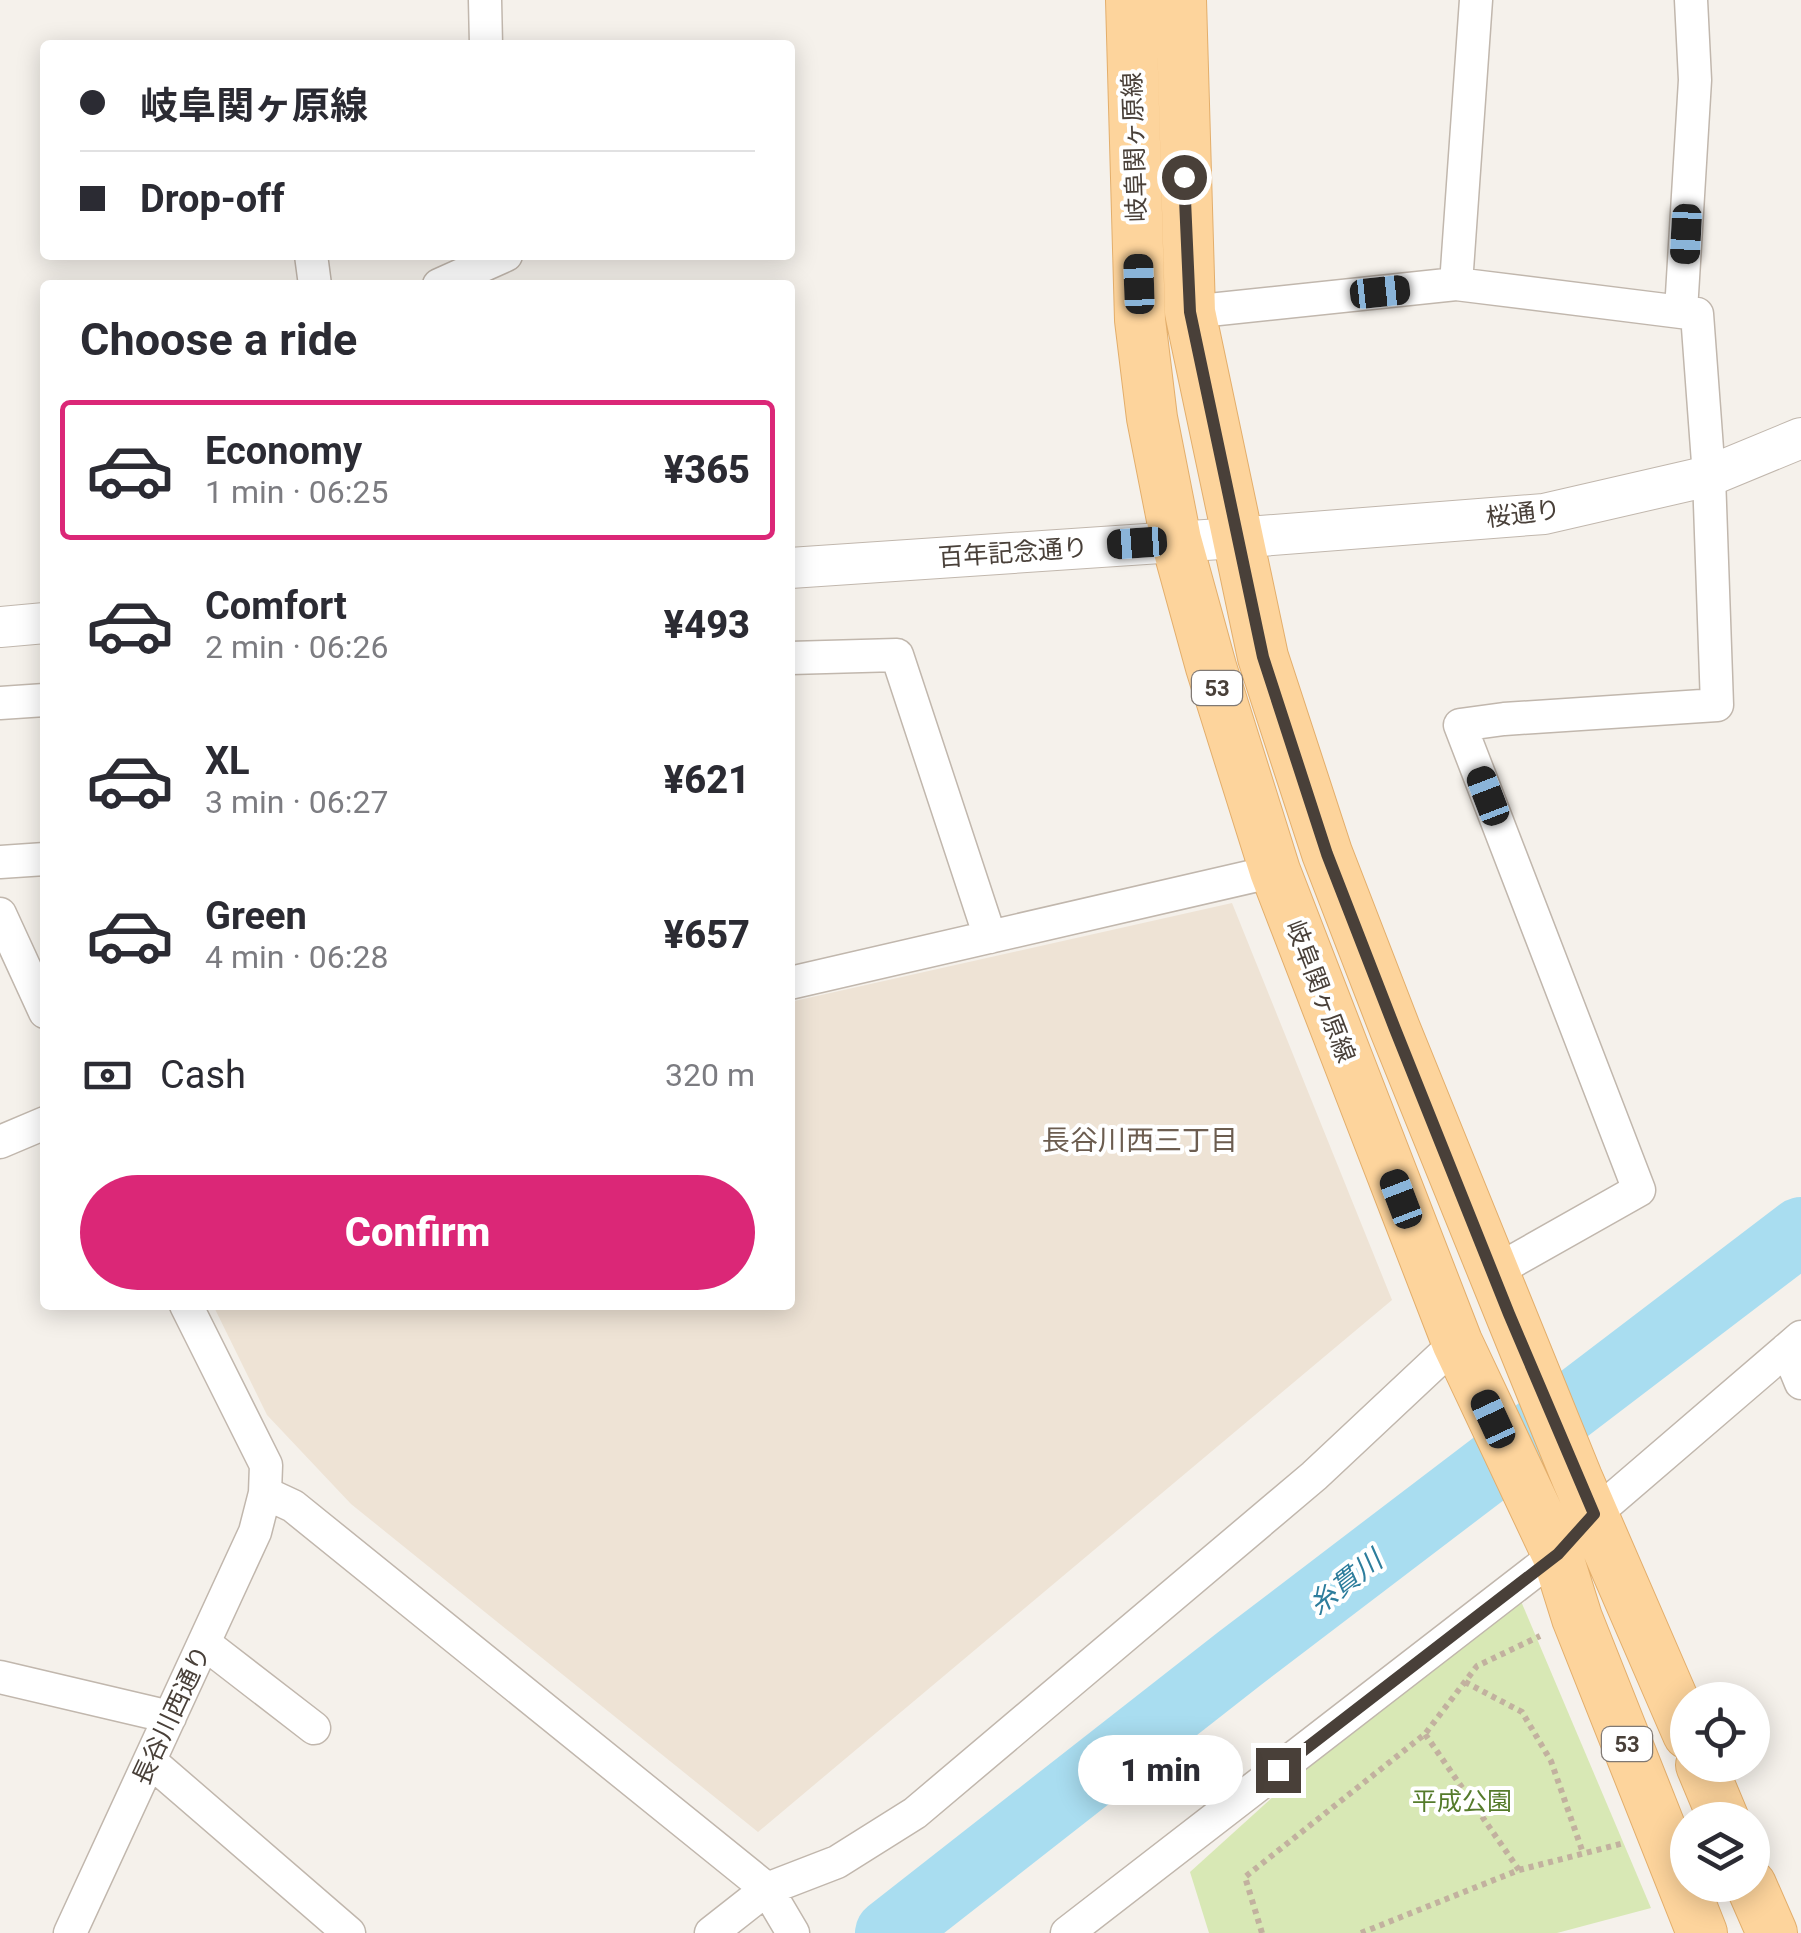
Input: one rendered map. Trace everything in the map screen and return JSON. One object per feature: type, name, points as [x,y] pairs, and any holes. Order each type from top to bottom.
[{"type":"main road","name":"岐阜関ヶ原線","points":[[1130,0],[1140,320],[1152,418],[1176,540],[1211,667],[1274,871],[1461,1351],[1558,1554],[1577,1618],[1702,1933]]},
{"type":"main road","name":"岐阜関ヶ原線","points":[[1181,0],[1190,312],[1263,657],[1327,854],[1501,1294],[1670,1692]]},
{"type":"main road","points":[[1758,1902],[1772,1933]]},
{"type":"street","points":[[486,0],[486,40]]},
{"type":"street","points":[[1456,284],[1476,0]]},
{"type":"street","points":[[1681,311],[1695,80],[1691,0]]},
{"type":"street","points":[[451,280],[497,260]]},
{"type":"street","points":[[1190,312],[1456,284],[1697,314],[1709,476],[1717,705],[1460,725],[1639,1190],[1501,1294]]},
{"type":"street","name":"桜通り","points":[[1235,538],[1544,514],[1709,476],[1801,438]]},
{"type":"street","name":"百年記念通り","points":[[795,568],[1235,538]]},
{"type":"street","points":[[0,627],[40,623]]},
{"type":"street","points":[[795,658],[897,655],[990,936]]},
{"type":"street","points":[[0,703],[40,700]]},
{"type":"street","points":[[0,862],[40,860]]},
{"type":"street","points":[[795,981],[1274,871]]},
{"type":"street","points":[[0,914],[40,1001]]},
{"type":"street","points":[[0,1142],[40,1125]]},
{"type":"street","points":[[188,1310],[266,1465],[265,1493],[293,1506],[770,1893],[793,1933]]},
{"type":"street","points":[[1086,1927],[1558,1554],[1586,1496],[1794,1343],[1801,1383]]},
{"type":"street","points":[[711,1933],[770,1893],[837,1862],[914,1813],[1461,1351]]},
{"type":"street","name":"長谷川西通り","points":[[70,1933],[255,1532],[265,1493]]},
{"type":"street","points":[[204,1644],[314,1728]]},
{"type":"street","points":[[0,1677],[170,1717]]},
{"type":"street","points":[[150,1761],[349,1933]]},
{"type":"path","points":[[1262,1933],[1245,1878],[1425,1734],[1477,1666],[1577,1618]]},
{"type":"path","points":[[1464,1682],[1522,1712],[1551,1761],[1583,1853]]},
{"type":"path","points":[[1425,1734],[1519,1870]]},
{"type":"path","points":[[1360,1933],[1519,1870],[1663,1834]]},
{"type":"shaded area","points":[[1232,903],[1392,1300],[758,1832],[351,1504],[267,1415],[215,1310],[795,1310],[795,1001]]},
{"type":"green space","name":"平成公園","points":[[1512,1580],[1651,1908],[1557,1933],[1209,1933],[1190,1872]]},
{"type":"waterway","name":"糸貫川","points":[[889,1933],[1239,1659],[1801,1231]]},
{"type":"district","name":"長谷川西三丁目","points":[[1140,1140]]},
{"type":"route","points":[[1184,177],[1190,312],[1263,657],[1327,854],[1509,1314],[1594,1514],[1558,1554],[1278,1770]]}]
